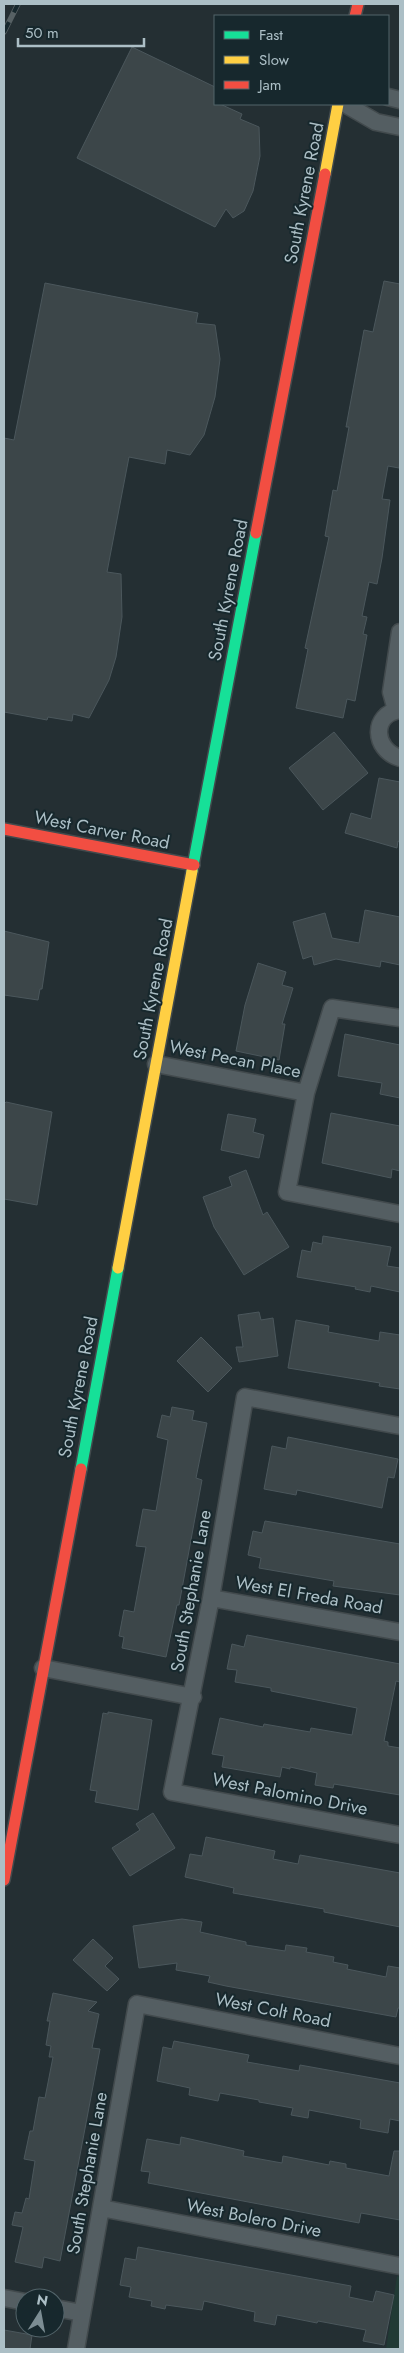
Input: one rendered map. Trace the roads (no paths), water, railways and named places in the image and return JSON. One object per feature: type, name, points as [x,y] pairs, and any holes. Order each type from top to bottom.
[{"type":"main road","name":"South Kyrene Road","points":[[4,1880],[338,105]]},
{"type":"main road","name":"West Carver Road","points":[[4,829],[194,865]]},
{"type":"street","points":[[347,105],[376,122],[400,127]]},
{"type":"street","points":[[400,639],[391,692],[398,710],[383,720],[379,736],[386,750],[400,758]]},
{"type":"street","points":[[400,1018],[332,1008],[306,1093],[287,1192],[400,1214]]},
{"type":"street","name":"West Pecan Place","points":[[156,1064],[306,1093]]},
{"type":"street","name":"South Stephanie Lane","points":[[172,1792],[193,1697],[245,1396],[400,1426]]},
{"type":"street","name":"West El Freda Road","points":[[211,1598],[400,1632]]},
{"type":"street","points":[[43,1668],[193,1697]]},
{"type":"street","name":"West Palomino Drive","points":[[172,1792],[400,1835]]},
{"type":"street","name":"South Stephanie Lane","points":[[76,2349],[137,2004]]},
{"type":"street","name":"West Colt Road","points":[[137,2004],[400,2056]]},
{"type":"street","name":"West Bolero Drive","points":[[101,2208],[400,2266]]},
{"type":"street","points":[[65,2310],[82,2313]]},
{"type":"railway","points":[[4,32],[18,4]]}]
